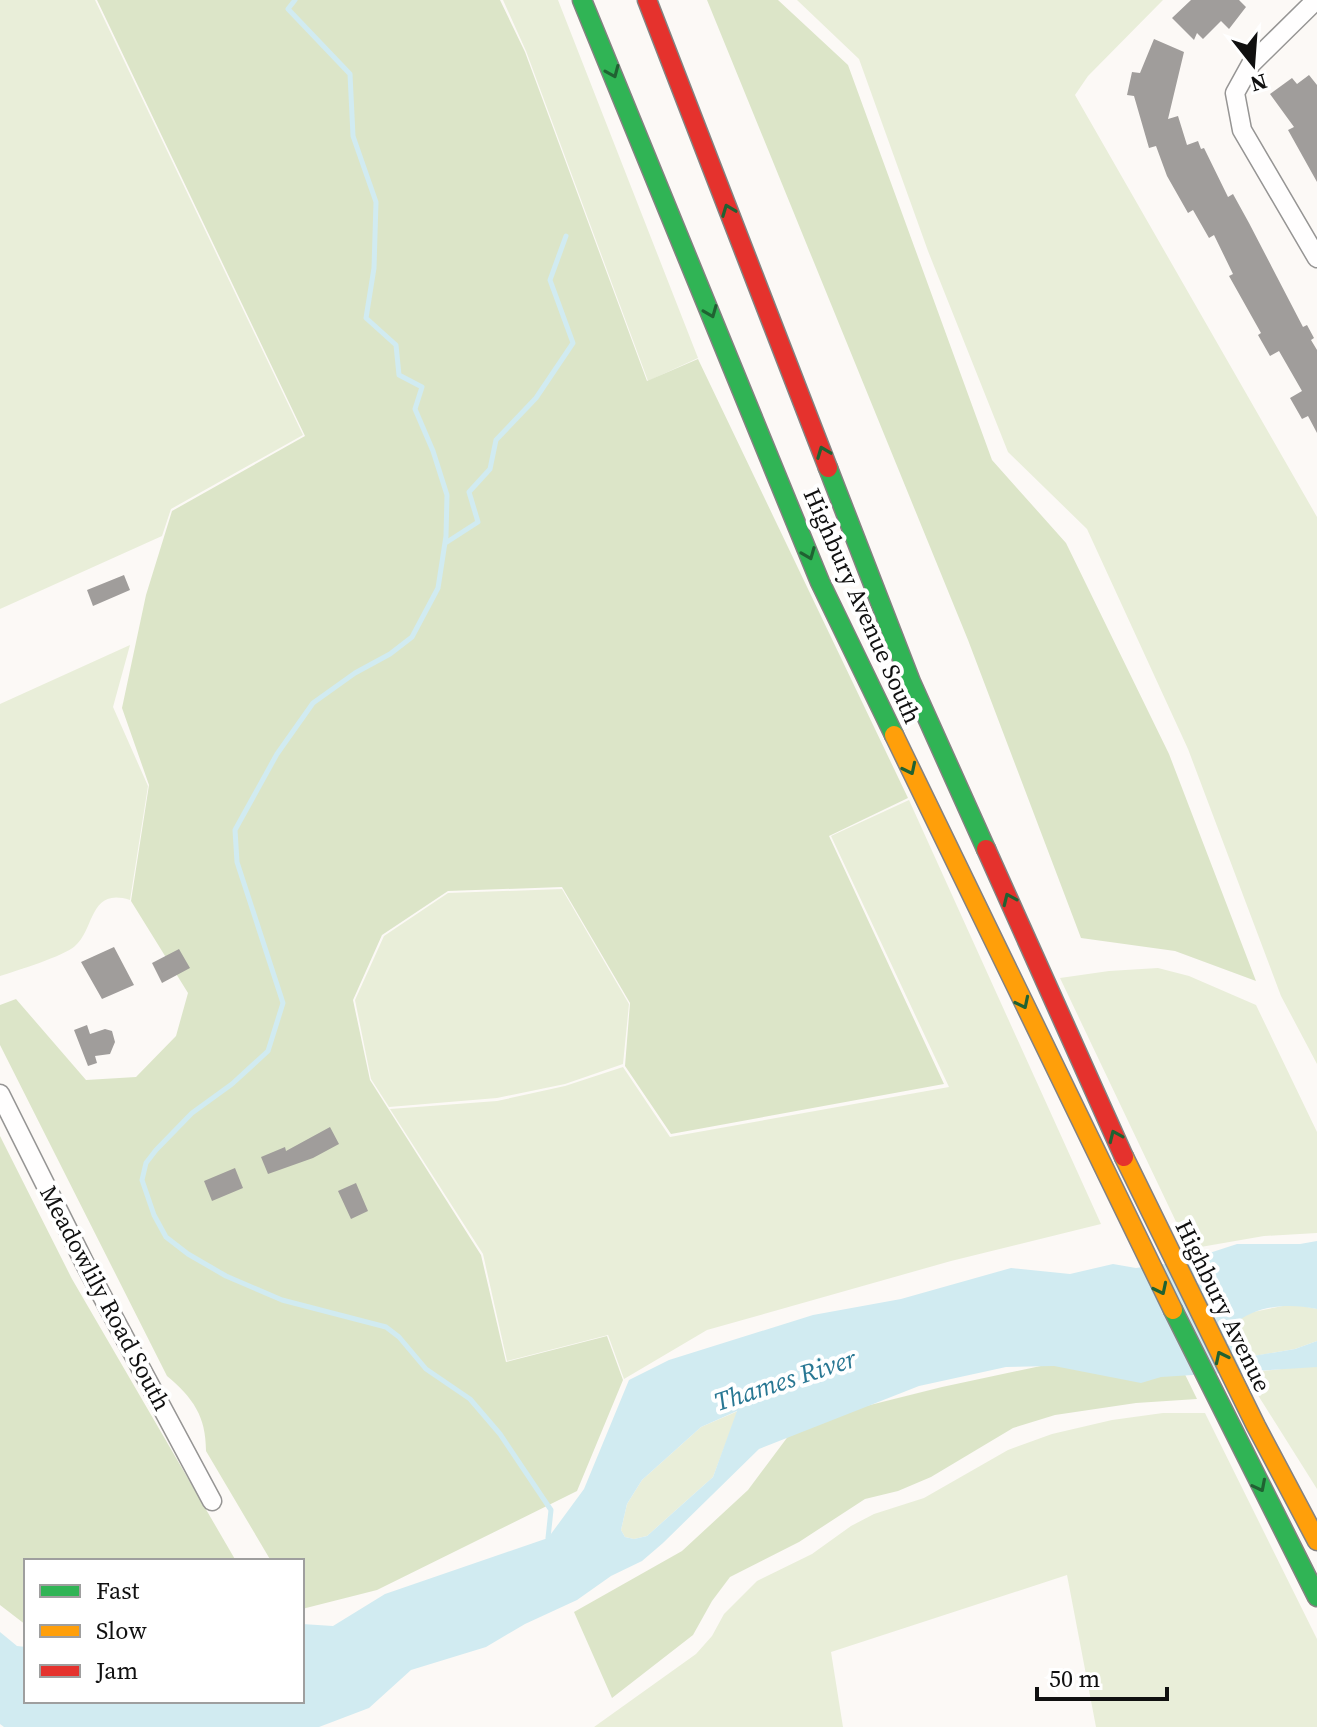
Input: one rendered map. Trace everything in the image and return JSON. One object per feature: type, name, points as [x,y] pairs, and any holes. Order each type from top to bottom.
[{"type":"highway","name":"Highbury Avenue South","points":[[582,0],[820,582],[1127,1219]]},
{"type":"highway","name":"Highbury Avenue South","points":[[647,0],[911,682],[1147,1207]]},
{"type":"highway","name":"Highbury Avenue","points":[[1147,1207],[1317,1541]]},
{"type":"highway","name":"Highbury Avenue","points":[[1127,1219],[1317,1597]]},
{"type":"street","points":[[1316,0],[1251,64],[1235,93],[1242,130],[1317,258]]},
{"type":"street","name":"Meadowlily Road South","points":[[0,1094],[86,1266],[212,1501]]},
{"type":"green space","points":[[0,0],[95,0],[303,435],[171,509],[162,536],[0,609]]},
{"type":"green space","points":[[97,0],[500,0],[525,52],[647,381],[698,359],[908,798],[829,836],[944,1084],[671,1134],[625,1066],[630,1003],[562,887],[448,891],[382,935],[353,1000],[370,1080],[481,1255],[506,1362],[607,1336],[623,1380],[577,1491],[377,1590],[304,1608],[304,1559],[270,1559],[206,1451],[201,1418],[184,1392],[167,1376],[0,1045],[0,1005],[16,999],[86,1080],[136,1077],[176,1036],[188,993],[131,901],[149,785],[122,708],[146,595],[172,511],[305,436]]},
{"type":"green space","points":[[503,0],[558,0],[698,358],[648,381],[526,51]]},
{"type":"green space","points":[[707,0],[778,0],[848,65],[992,460],[1066,543],[1169,754],[1256,981],[1175,951],[1081,938],[968,640]]},
{"type":"green space","points":[[797,0],[1163,0],[1088,76],[1075,95],[1317,517],[1317,1064],[1281,996],[1188,749],[1087,529],[1008,452],[928,251],[859,59]]},
{"type":"green space","points":[[130,645],[113,707],[148,786],[130,900],[107,899],[100,904],[75,946],[39,963],[0,976],[0,704]]},
{"type":"green space","points":[[909,800],[1101,1224],[951,1261],[707,1330],[624,1379],[608,1335],[507,1361],[483,1254],[390,1109],[497,1101],[565,1086],[623,1067],[670,1137],[949,1087],[831,836]]},
{"type":"green space","points":[[562,889],[629,1004],[623,1064],[565,1084],[497,1098],[389,1107],[371,1079],[355,1000],[384,936],[448,893]]},
{"type":"green space","points":[[1158,968],[1189,976],[1256,1005],[1317,1132],[1317,1233],[1264,1236],[1189,1249],[1060,978]]},
{"type":"green space","points":[[0,1136],[72,1279],[235,1559],[24,1559],[24,1623],[0,1605]]},
{"type":"green space","points":[[1293,1304],[1317,1309],[1317,1341],[1295,1349],[1254,1356],[1241,1349],[1233,1324],[1248,1313]]},
{"type":"green space","points":[[1083,1357],[1177,1358],[1197,1399],[1136,1403],[1055,1415],[1013,1428],[931,1477],[898,1491],[865,1499],[799,1542],[730,1577],[693,1635],[612,1698],[574,1612],[682,1551],[748,1490],[798,1423],[942,1387]]},
{"type":"green space","points":[[1317,1365],[1317,1489],[1244,1373]]},
{"type":"green space","points":[[738,1411],[713,1477],[647,1536],[634,1539],[625,1537],[621,1530],[627,1504],[642,1480],[701,1427]]},
{"type":"green space","points":[[1163,1413],[1205,1413],[1317,1639],[1317,1727],[1096,1727],[1067,1575],[831,1652],[843,1727],[594,1727],[696,1654],[712,1636],[724,1614],[757,1581],[812,1554],[851,1526],[874,1514],[924,1498],[1008,1450],[1052,1434],[1112,1420]]},
{"type":"water","name":"Thames River","points":[[1317,1241],[1317,1309],[1273,1307],[1252,1313],[1233,1325],[1241,1349],[1253,1356],[1295,1349],[1317,1341],[1317,1367],[1161,1377],[1141,1383],[1054,1366],[1006,1367],[919,1386],[759,1449],[642,1561],[611,1576],[577,1600],[525,1624],[486,1647],[411,1670],[369,1708],[319,1727],[4,1727],[0,1724],[0,1632],[17,1646],[24,1647],[24,1703],[304,1703],[304,1624],[333,1626],[385,1594],[548,1538],[584,1489],[629,1380],[669,1360],[813,1315],[901,1299],[1011,1268],[1070,1274],[1113,1264],[1136,1268],[1185,1261],[1237,1244]],"holes":[[[737,1411],[713,1477],[647,1536],[634,1539],[625,1537],[621,1530],[627,1504],[642,1480],[701,1427]]]},
{"type":"building","points":[[1191,0],[1239,0],[1246,7],[1229,29],[1221,21],[1203,39],[1197,33],[1194,40],[1172,18]]},
{"type":"building","points":[[1154,39],[1184,52],[1168,119],[1178,116],[1187,145],[1198,141],[1201,149],[1204,148],[1228,197],[1233,194],[1303,327],[1307,325],[1314,338],[1311,340],[1317,350],[1317,433],[1308,416],[1302,419],[1290,398],[1302,391],[1279,351],[1270,356],[1258,335],[1261,333],[1229,276],[1233,274],[1214,235],[1209,238],[1193,210],[1188,213],[1167,176],[1156,146],[1149,148],[1134,96],[1127,95],[1132,72],[1140,73]]},
{"type":"building","points":[[1309,75],[1317,85],[1317,182],[1288,130],[1294,127],[1270,94],[1292,78],[1297,84]]},
{"type":"building","points":[[124,575],[130,590],[93,606],[87,590]]},
{"type":"building","points":[[114,947],[134,985],[102,999],[81,962]]},
{"type":"building","points":[[179,949],[190,968],[162,983],[152,963]]},
{"type":"building","points":[[87,1025],[90,1034],[105,1029],[112,1031],[115,1042],[110,1054],[95,1056],[97,1063],[88,1066],[74,1030]]},
{"type":"building","points":[[330,1127],[339,1144],[313,1158],[268,1174],[261,1157],[285,1147],[286,1151]]},
{"type":"building","points":[[235,1168],[243,1188],[212,1201],[204,1181]]},
{"type":"building","points":[[356,1183],[368,1211],[351,1219],[338,1191]]},
{"type":"waterway","points":[[295,0],[288,9],[350,74],[353,136],[376,202],[374,268],[366,318],[396,345],[399,375],[422,387],[415,409],[447,495],[446,536],[438,588],[412,637],[313,703],[277,754],[235,830],[237,862],[283,1003],[268,1051],[232,1084],[192,1113],[146,1163],[142,1180],[154,1215],[166,1237],[188,1254],[226,1276],[282,1300],[386,1327],[399,1337],[426,1369],[470,1399],[500,1434],[551,1510],[548,1538]]},
{"type":"waterway","points":[[447,542],[478,522],[469,492],[490,469],[496,440],[536,398],[573,343],[550,280],[566,236]]},
{"type":"traffic: fast","points":[[582,0],[820,582],[894,735]]},
{"type":"traffic: fast","points":[[828,468],[911,682],[986,849]]},
{"type":"traffic: fast","points":[[1173,1310],[1317,1597]]},
{"type":"traffic: slow","points":[[894,735],[1173,1310]]},
{"type":"traffic: slow","points":[[1124,1157],[1256,1426],[1317,1541]]},
{"type":"traffic: jam","points":[[647,0],[828,468]]},
{"type":"traffic: jam","points":[[986,849],[1124,1157]]}]
